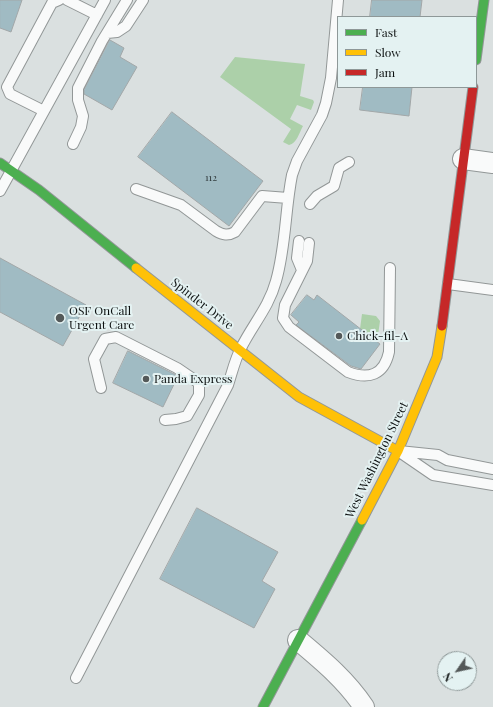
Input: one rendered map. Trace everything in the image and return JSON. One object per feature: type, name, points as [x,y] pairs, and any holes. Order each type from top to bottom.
[{"type":"street","points":[[477,52],[484,0]]},
{"type":"street","name":"West Washington Street","points":[[263,707],[398,451],[437,357],[448,284],[473,88]]},
{"type":"street","points":[[463,159],[493,163]]},
{"type":"street","name":"Spinder Drive","points":[[0,163],[39,190],[300,397],[398,451]]},
{"type":"street","points":[[298,640],[327,664],[353,691],[364,707]]},
{"type":"lane","points":[[44,111],[10,94],[4,86],[52,3],[59,0]]},
{"type":"lane","points":[[67,0],[97,15]]},
{"type":"lane","points":[[0,192],[105,0]]},
{"type":"lane","points":[[73,144],[81,127],[83,116],[78,100],[78,88],[107,33],[127,0]]},
{"type":"lane","points":[[107,33],[117,32],[126,26],[143,0]]},
{"type":"lane","points":[[76,678],[228,385],[240,349],[269,300],[276,281],[283,247],[292,175],[297,161],[322,115],[326,103],[331,78],[338,0]]},
{"type":"lane","points":[[310,204],[316,196],[334,186],[339,168],[349,162]]},
{"type":"lane","points":[[136,189],[181,205],[222,235],[229,235],[235,232],[262,196],[288,198]]},
{"type":"lane","points":[[304,242],[297,258],[302,270],[284,305],[283,318],[289,327],[348,372],[361,376],[374,374],[380,370],[388,358],[390,268]]},
{"type":"lane","points":[[448,284],[493,290]]},
{"type":"lane","points":[[101,388],[94,359],[105,338],[116,337],[177,368],[199,383],[199,394],[187,416],[165,420]]},
{"type":"lane","points":[[398,451],[438,456],[447,460],[493,469]]},
{"type":"lane","points":[[398,451],[433,475],[493,485]]},
{"type":"green space","points":[[235,57],[305,64],[300,96],[313,100],[314,102],[311,110],[297,105],[290,119],[303,126],[296,140],[292,144],[289,145],[283,142],[291,129],[220,77]]},
{"type":"green space","points":[[362,314],[376,316],[380,321],[377,342],[360,329]]},
{"type":"building","points":[[0,0],[22,0],[11,32],[0,28]]},
{"type":"building","points":[[372,0],[422,0],[420,16],[370,16]]},
{"type":"building","points":[[110,40],[124,48],[120,57],[137,67],[112,110],[84,94],[84,90]]},
{"type":"building","points":[[363,88],[412,88],[409,116],[360,110]]},
{"type":"building","points":[[172,112],[263,181],[229,226],[138,157]]},
{"type":"building","points":[[0,258],[86,305],[63,346],[0,312]]},
{"type":"building","name":"Chick-fil-A","points":[[307,295],[314,300],[317,295],[380,344],[361,369],[351,366],[296,325],[299,322],[291,315]]},
{"type":"building","name":"Panda Express","points":[[128,351],[178,376],[163,407],[113,383]]},
{"type":"building","points":[[197,508],[278,552],[262,581],[275,589],[254,628],[160,579]]},
{"type":"traffic: fast","points":[[477,52],[484,0]]},
{"type":"traffic: fast","points":[[0,163],[39,190],[136,268]]},
{"type":"traffic: fast","points":[[263,707],[362,520]]},
{"type":"traffic: slow","points":[[136,268],[299,397],[398,451]]},
{"type":"traffic: slow","points":[[362,520],[398,451],[437,357],[442,326]]},
{"type":"traffic: jam","points":[[442,326],[473,88]]},
{"type":"place","name":"OSF OnCall Urgent Care","points":[[60,318]]},
{"type":"place","name":"Chick-fil-A","points":[[339,336]]},
{"type":"place","name":"Panda Express","points":[[146,379]]}]
